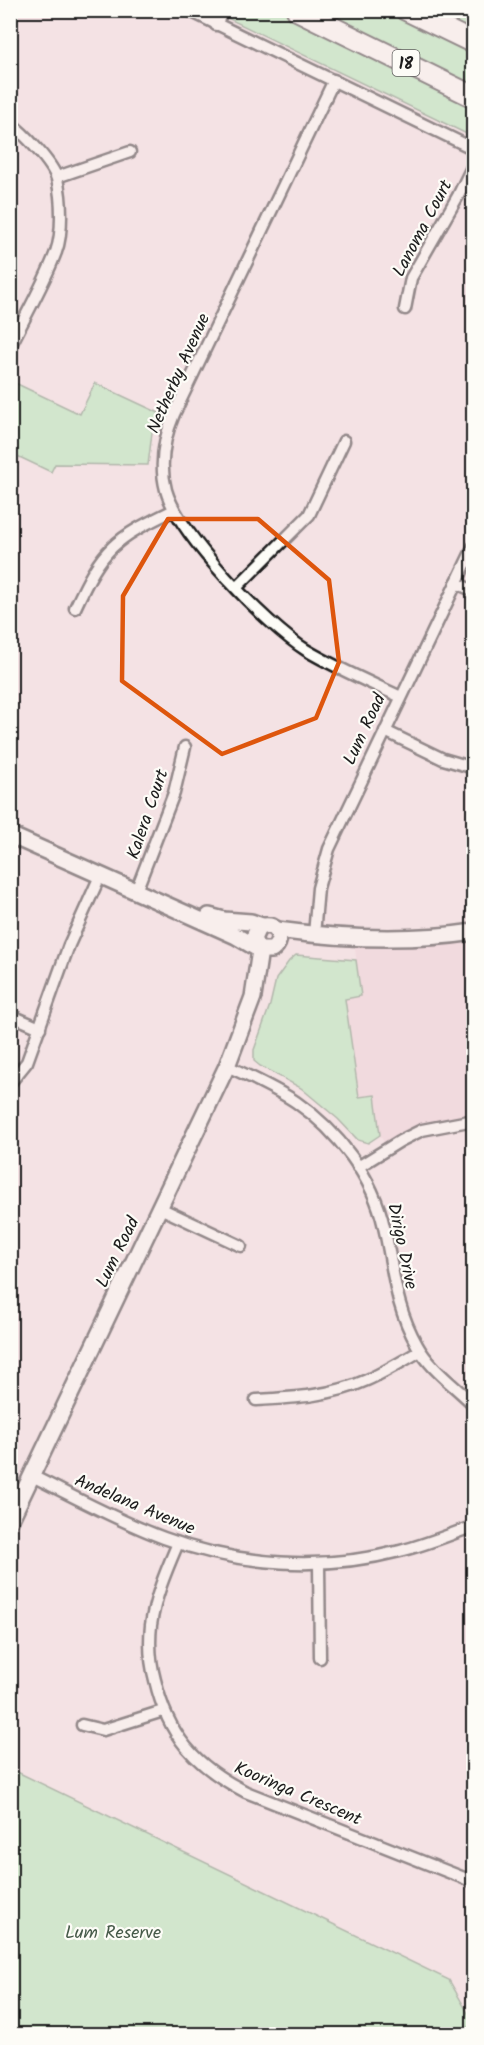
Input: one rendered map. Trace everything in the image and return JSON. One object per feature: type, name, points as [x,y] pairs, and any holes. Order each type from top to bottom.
[{"type":"highway","name":"18","points":[[297,10],[474,97]]},
{"type":"highway","points":[[406,10],[474,43]]},
{"type":"highway","points":[[399,60],[474,103]]},
{"type":"street","points":[[188,10],[474,148]]},
{"type":"street","points":[[216,25],[223,10]]},
{"type":"street","name":"Netherby Avenue","points":[[333,80],[167,431],[163,453],[163,475],[174,510],[206,552],[273,625],[305,650],[401,697]]},
{"type":"street","points":[[10,123],[37,148],[57,177],[61,229],[56,251],[10,347]]},
{"type":"street","points":[[57,177],[130,152]]},
{"type":"street","name":"Lanoma Court","points":[[405,309],[411,278],[418,263],[453,206],[474,163]]},
{"type":"street","points":[[237,588],[309,515],[344,441]]},
{"type":"street","points":[[75,608],[90,576],[105,553],[129,532],[174,510]]},
{"type":"street","name":"Lum Road","points":[[314,935],[318,888],[327,855],[474,546]]},
{"type":"street","points":[[456,583],[474,591]]},
{"type":"street","points":[[385,731],[443,759],[474,768]]},
{"type":"street","name":"Kalera Court","points":[[136,891],[174,794],[186,747]]},
{"type":"street","points":[[10,835],[166,904],[270,944],[314,935],[393,939],[474,932]]},
{"type":"street","points":[[10,1083],[27,1062],[69,945],[100,876]]},
{"type":"street","points":[[166,904],[224,920],[251,922],[261,926],[270,925],[270,944]]},
{"type":"street","name":"Lum Road","points":[[10,1521],[227,1066],[270,944],[253,935],[261,926]]},
{"type":"street","points":[[10,1015],[40,1028]]},
{"type":"street","name":"Dirigo Drive","points":[[227,1066],[298,1103],[332,1133],[358,1167],[375,1198],[384,1225],[397,1297],[410,1331],[420,1351],[474,1405]]},
{"type":"street","points":[[358,1167],[422,1130],[474,1120]]},
{"type":"street","points":[[160,1208],[241,1246]]},
{"type":"street","points":[[256,1400],[335,1391],[367,1380],[420,1351]]},
{"type":"street","name":"Andelana Avenue","points":[[32,1476],[178,1543],[250,1559],[283,1563],[349,1561],[400,1551],[474,1526]]},
{"type":"street","name":"Kooringa Crescent","points":[[178,1543],[163,1578],[154,1609],[151,1631],[151,1667],[163,1711],[177,1736],[187,1748],[209,1769],[233,1785],[474,1882]]},
{"type":"street","points":[[319,1563],[320,1658]]},
{"type":"street","points":[[82,1725],[103,1730],[163,1711]]},
{"type":"highlighted area","points":[[168,519],[258,519],[329,580],[339,662],[316,718],[222,754],[122,681],[123,596]]},
{"type":"shaded area","points":[[473,936],[473,1117],[386,1146],[380,1135],[375,1095],[359,1097],[345,998],[361,996],[354,941]]},
{"type":"green space","points":[[213,11],[473,11],[473,137]]},
{"type":"green space","points":[[11,381],[80,414],[95,383],[159,413],[152,433],[148,465],[55,464],[51,472],[11,453]]},
{"type":"green space","points":[[296,955],[356,960],[361,996],[345,999],[359,1097],[375,1095],[380,1135],[368,1143],[358,1140],[338,1119],[301,1088],[254,1061],[254,1050],[270,1005],[276,979]]},
{"type":"green space","name":"Lum Reserve","points":[[11,1769],[449,1980],[472,2020],[466,2034],[11,2034]]}]
